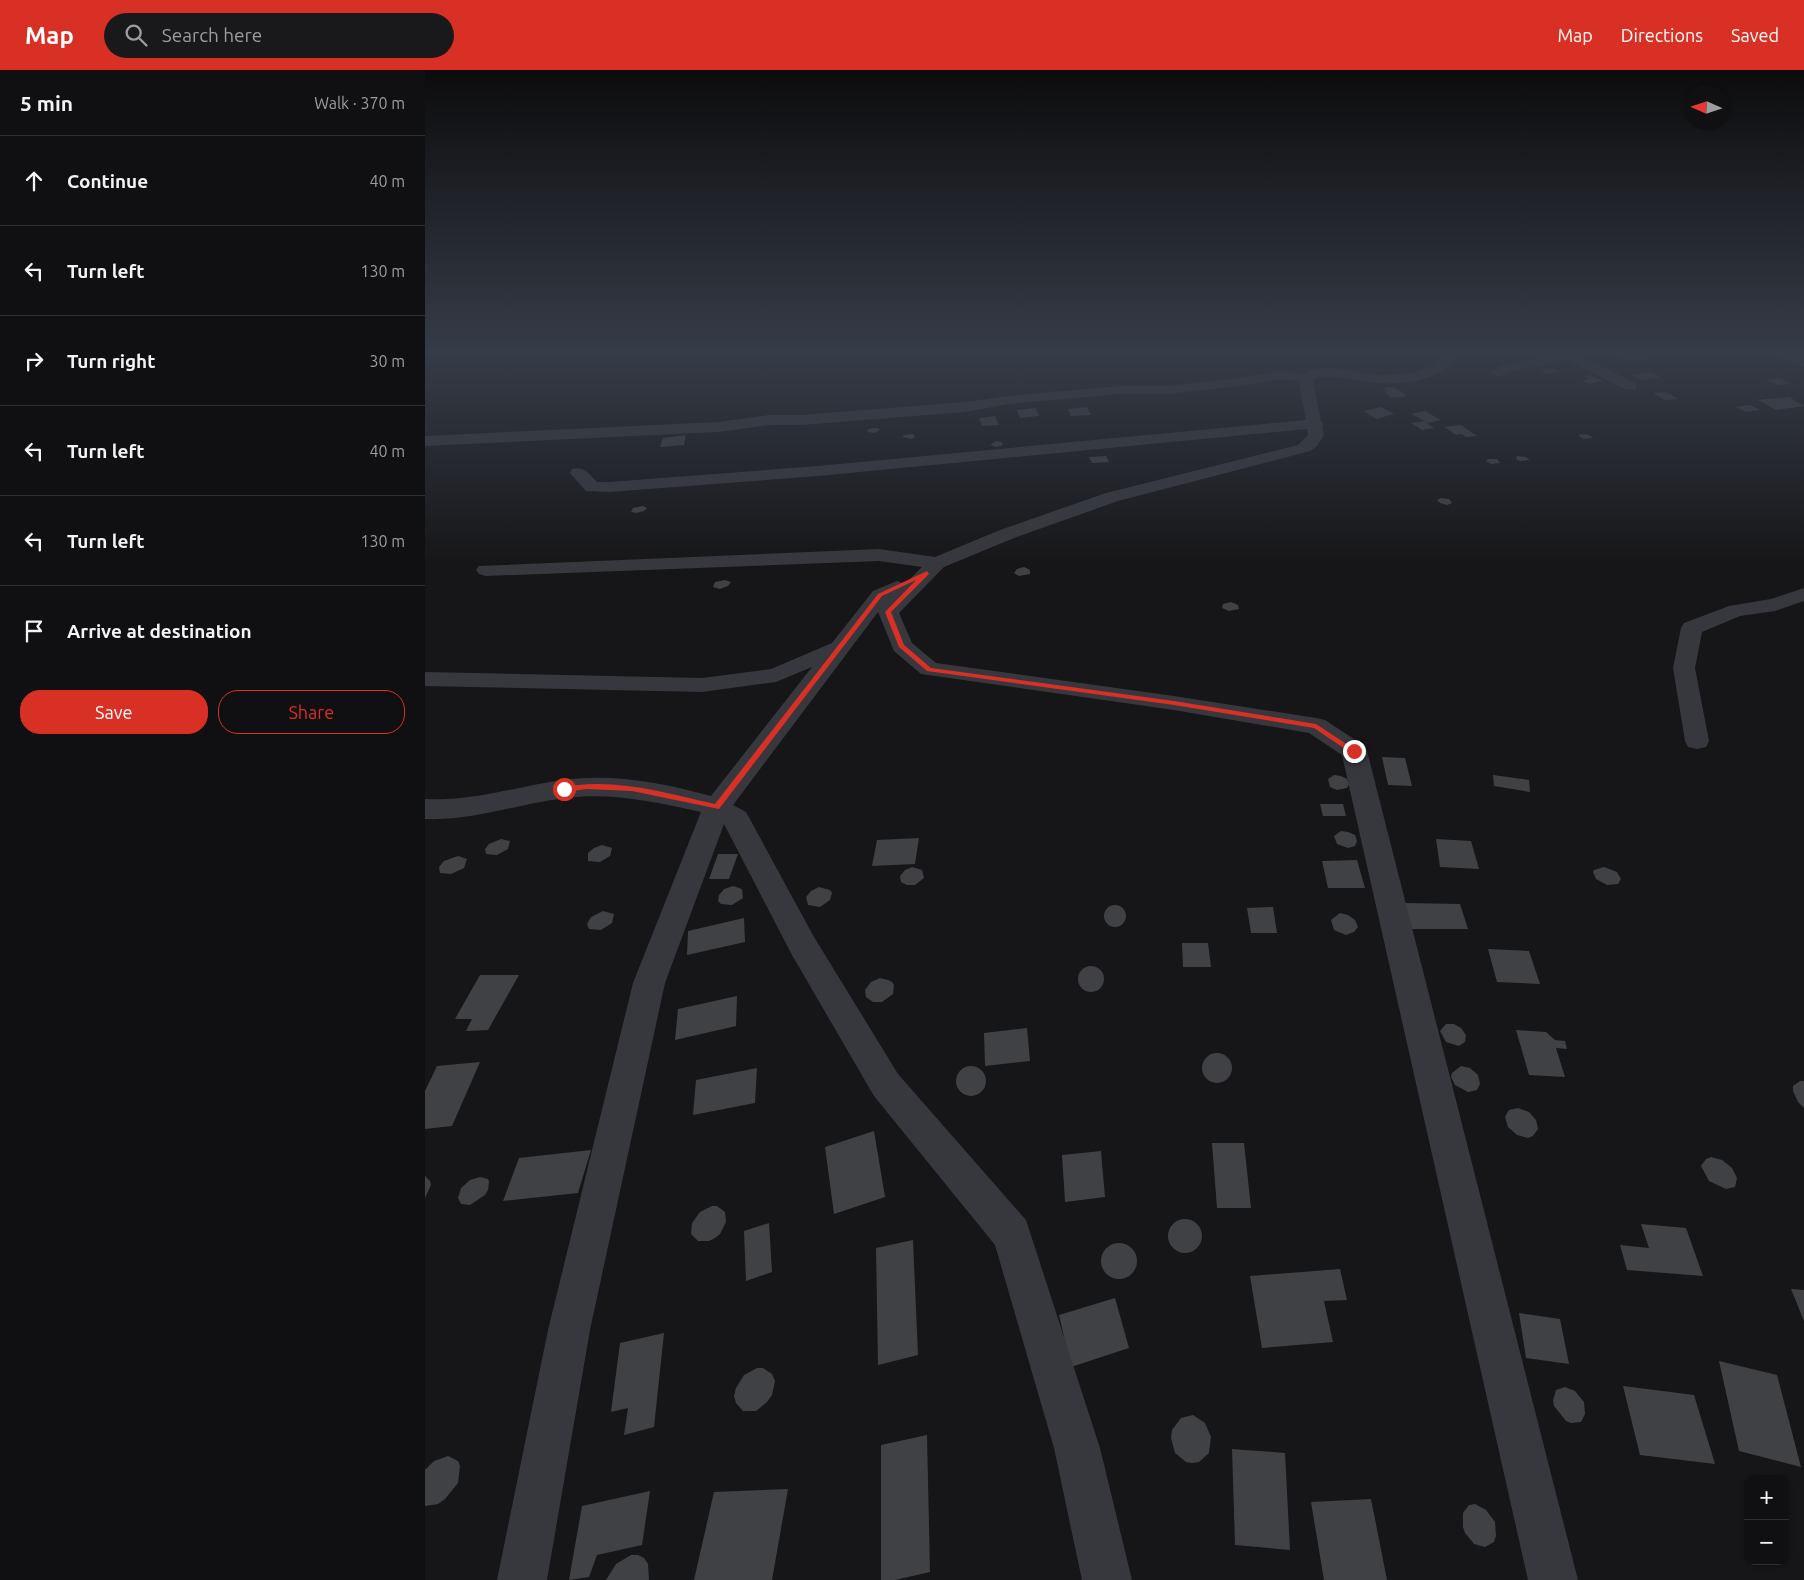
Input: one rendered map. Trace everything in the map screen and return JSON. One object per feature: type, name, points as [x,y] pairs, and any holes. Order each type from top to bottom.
[{"type":"street","points":[[425,442],[737,424]]},
{"type":"street","points":[[579,473],[592,487],[609,487],[818,471],[1311,424]]},
{"type":"street","points":[[522,1580],[569,1330],[649,983],[717,807],[880,595],[932,568],[1047,518],[1112,497],[1304,448],[1317,435],[1316,424]]},
{"type":"street","points":[[487,570],[879,555],[932,568]]},
{"type":"street","points":[[932,568],[888,612],[901,646],[929,670],[1174,703],[1316,726],[1354,751],[1553,1580]]},
{"type":"street","points":[[1697,741],[1684,668],[1693,628],[1735,610],[1775,605],[1804,594]]},
{"type":"street","points":[[425,679],[702,685],[776,675],[841,647]]},
{"type":"street","points":[[425,809],[463,809],[564,789],[603,786],[632,788],[717,807],[736,819],[803,946],[886,1085],[1013,1234],[1077,1448],[1107,1580]]},
{"type":"building","points":[[981,424],[999,425],[982,426]]},
{"type":"building","points":[[1413,424],[1429,424],[1434,428],[1422,430]]},
{"type":"building","points":[[1461,425],[1477,436],[1466,437],[1462,434],[1456,435],[1445,427]]},
{"type":"building","points":[[872,428],[880,430],[875,433],[868,432],[867,430]]},
{"type":"building","points":[[912,434],[915,436],[912,439],[902,437],[904,435]]},
{"type":"building","points":[[1580,434],[1589,435],[1593,438],[1584,439],[1579,436]]},
{"type":"building","points":[[686,435],[684,445],[660,447],[663,438]]},
{"type":"building","points":[[996,441],[1002,442],[1003,445],[996,447],[990,445]]},
{"type":"building","points":[[1106,456],[1109,462],[1092,463],[1089,457]]},
{"type":"building","points":[[1517,456],[1526,457],[1530,460],[1520,461],[1516,459]]},
{"type":"building","points":[[1488,459],[1497,459],[1500,463],[1491,464],[1486,461]]},
{"type":"building","points":[[1441,498],[1449,499],[1452,503],[1447,505],[1440,503],[1437,500]]},
{"type":"building","points":[[643,506],[647,508],[644,511],[631,512],[633,508]]},
{"type":"building","points":[[1024,567],[1030,570],[1030,574],[1019,576],[1014,573],[1017,569]]},
{"type":"building","points":[[725,580],[731,582],[728,586],[720,589],[713,587],[715,582]]},
{"type":"building","points":[[1231,602],[1238,605],[1239,609],[1229,611],[1222,608],[1223,604]]},
{"type":"building","points":[[1382,757],[1405,758],[1412,786],[1388,785]]},
{"type":"building","points":[[1334,775],[1347,779],[1349,784],[1347,788],[1337,790],[1330,787],[1328,779]]},
{"type":"building","points":[[1493,775],[1529,780],[1530,792],[1494,786]]},
{"type":"building","points":[[1320,804],[1343,804],[1346,816],[1323,816]]},
{"type":"building","points":[[1341,831],[1355,835],[1357,841],[1355,846],[1348,848],[1337,844],[1334,836]]},
{"type":"building","points":[[919,838],[915,864],[872,866],[877,840]]},
{"type":"building","points":[[501,839],[510,841],[508,849],[497,855],[486,854],[485,849],[489,844]]},
{"type":"building","points":[[1436,839],[1471,841],[1479,869],[1440,867]]},
{"type":"building","points":[[602,845],[612,848],[610,856],[600,862],[588,861],[588,853]]},
{"type":"building","points":[[718,854],[738,854],[729,879],[709,879]]},
{"type":"building","points":[[458,856],[467,859],[464,868],[451,874],[440,873],[439,867],[444,861]]},
{"type":"building","points":[[1357,860],[1365,888],[1328,888],[1322,861]]},
{"type":"building","points":[[912,867],[922,870],[924,878],[915,885],[907,885],[901,882],[900,876],[905,870]]},
{"type":"building","points":[[1604,867],[1617,872],[1621,879],[1618,884],[1607,885],[1596,879],[1594,870]]},
{"type":"building","points":[[733,886],[742,889],[743,898],[732,905],[721,904],[718,901],[719,895],[724,889]]},
{"type":"building","points":[[819,887],[830,890],[832,893],[830,900],[820,907],[808,905],[806,897],[811,891]]},
{"type":"building","points":[[1405,903],[1460,904],[1468,929],[1412,929]]},
{"type":"building","points":[[1115,905],[1123,908],[1126,916],[1123,924],[1115,927],[1107,924],[1104,916],[1107,908]]},
{"type":"building","points":[[1273,907],[1277,933],[1251,933],[1247,908]]},
{"type":"building","points":[[603,911],[614,914],[612,923],[601,930],[589,929],[587,924],[591,917]]},
{"type":"building","points":[[1340,913],[1348,915],[1355,920],[1358,927],[1354,932],[1346,935],[1334,930],[1331,920]]},
{"type":"building","points":[[744,918],[745,942],[687,955],[688,931]]},
{"type":"building","points":[[1182,943],[1208,943],[1211,967],[1183,967]]},
{"type":"building","points":[[1488,949],[1529,951],[1540,984],[1497,982]]},
{"type":"building","points":[[1091,966],[1100,970],[1104,979],[1100,988],[1091,992],[1082,988],[1078,979],[1082,970]]},
{"type":"building","points":[[480,975],[519,975],[488,1030],[466,1031],[472,1019],[455,1019]]},
{"type":"building","points":[[880,978],[892,982],[894,985],[893,994],[882,1002],[873,1002],[866,997],[865,990],[871,982]]},
{"type":"building","points":[[737,996],[736,1026],[675,1040],[678,1009]]},
{"type":"building","points":[[1446,1024],[1454,1024],[1461,1028],[1466,1035],[1465,1042],[1459,1046],[1446,1042],[1440,1031]]},
{"type":"building","points":[[1027,1028],[1030,1061],[985,1066],[984,1033]]},
{"type":"building","points":[[1516,1030],[1546,1032],[1555,1040],[1565,1041],[1567,1049],[1556,1048],[1565,1077],[1529,1075]]},
{"type":"building","points":[[1217,1053],[1228,1057],[1232,1068],[1228,1079],[1217,1083],[1206,1079],[1202,1068],[1206,1057]]},
{"type":"building","points":[[480,1062],[452,1126],[425,1129],[425,1091],[437,1066]]},
{"type":"building","points":[[971,1066],[981,1071],[986,1081],[981,1091],[971,1096],[961,1091],[956,1081],[961,1071]]},
{"type":"building","points":[[1461,1066],[1470,1068],[1478,1075],[1480,1084],[1477,1090],[1468,1092],[1455,1085],[1451,1077],[1452,1073]]},
{"type":"building","points":[[757,1068],[755,1103],[693,1115],[696,1080]]},
{"type":"building","points":[[1800,1081],[1804,1081],[1804,1108],[1798,1102],[1793,1091],[1793,1086]]},
{"type":"building","points":[[1518,1108],[1529,1112],[1536,1120],[1538,1129],[1533,1136],[1528,1138],[1517,1135],[1508,1127],[1505,1117],[1507,1113],[1509,1110]]},
{"type":"building","points":[[874,1131],[885,1197],[834,1214],[825,1147]]},
{"type":"building","points":[[1212,1143],[1244,1143],[1251,1208],[1217,1208]]},
{"type":"building","points":[[591,1150],[578,1193],[503,1201],[519,1158]]},
{"type":"building","points":[[1101,1151],[1105,1197],[1065,1202],[1062,1155]]},
{"type":"building","points":[[1711,1157],[1722,1160],[1732,1168],[1737,1178],[1735,1187],[1726,1189],[1709,1181],[1701,1166],[1706,1159]]},
{"type":"building","points":[[425,1176],[431,1185],[425,1198]]},
{"type":"building","points":[[480,1177],[488,1179],[489,1182],[485,1195],[470,1205],[461,1204],[458,1198],[461,1188],[470,1180]]},
{"type":"building","points":[[712,1206],[717,1206],[725,1212],[726,1222],[720,1234],[715,1238],[709,1241],[698,1241],[691,1234],[692,1223],[700,1212]]},
{"type":"building","points":[[1185,1219],[1192,1220],[1197,1224],[1201,1229],[1201,1243],[1197,1248],[1192,1252],[1185,1253],[1178,1252],[1173,1248],[1169,1243],[1168,1236],[1169,1229],[1173,1224],[1178,1220]]},
{"type":"building","points":[[769,1223],[772,1272],[746,1281],[744,1231]]},
{"type":"building","points":[[1641,1224],[1686,1228],[1703,1276],[1627,1270],[1620,1245],[1649,1248]]},
{"type":"building","points":[[913,1240],[918,1355],[878,1365],[876,1248]]},
{"type":"building","points":[[1119,1243],[1126,1244],[1132,1248],[1136,1254],[1136,1268],[1132,1274],[1126,1278],[1119,1279],[1112,1278],[1106,1274],[1102,1268],[1101,1261],[1102,1254],[1106,1248],[1112,1244]]},
{"type":"building","points":[[1340,1269],[1347,1300],[1324,1301],[1333,1342],[1262,1348],[1250,1276]]},
{"type":"building","points":[[1791,1289],[1804,1290],[1804,1321]]},
{"type":"building","points":[[1115,1298],[1129,1348],[1071,1367],[1059,1315]]},
{"type":"building","points":[[1519,1313],[1560,1319],[1569,1364],[1526,1358]]},
{"type":"building","points":[[664,1333],[654,1427],[624,1435],[628,1408],[611,1412],[620,1343]]},
{"type":"building","points":[[1719,1361],[1777,1375],[1801,1467],[1739,1451]]},
{"type":"building","points":[[757,1368],[763,1368],[772,1374],[775,1381],[772,1395],[756,1411],[743,1411],[736,1403],[734,1396],[736,1388],[744,1375]]},
{"type":"building","points":[[1623,1386],[1694,1395],[1715,1464],[1640,1455]]},
{"type":"building","points":[[1565,1387],[1575,1391],[1584,1402],[1585,1414],[1581,1422],[1571,1423],[1566,1421],[1554,1406],[1553,1400],[1556,1390]]},
{"type":"building","points":[[1193,1415],[1205,1423],[1211,1437],[1209,1453],[1199,1462],[1192,1463],[1186,1462],[1175,1453],[1171,1438],[1172,1430],[1181,1418]]},
{"type":"building","points":[[927,1435],[930,1572],[895,1580],[881,1580],[881,1445]]},
{"type":"building","points":[[1232,1449],[1285,1453],[1290,1550],[1235,1545]]},
{"type":"building","points":[[448,1456],[458,1461],[460,1466],[458,1483],[445,1499],[438,1504],[425,1506],[425,1470],[434,1461]]},
{"type":"building","points":[[788,1489],[772,1580],[694,1580],[714,1492]]},
{"type":"building","points":[[650,1491],[642,1545],[597,1555],[589,1577],[569,1580],[582,1506]]},
{"type":"building","points":[[1371,1499],[1387,1580],[1324,1580],[1311,1502]]},
{"type":"building","points":[[1475,1504],[1486,1510],[1495,1522],[1496,1536],[1494,1542],[1485,1547],[1474,1544],[1465,1533],[1463,1527],[1463,1513],[1469,1505]]},
{"type":"building","points":[[631,1555],[638,1555],[644,1558],[648,1564],[649,1580],[606,1580],[616,1564]]},
{"type":"route","points":[[564,789],[587,786],[632,788],[717,807],[880,595],[927,573],[888,612],[901,646],[929,670],[1174,703],[1316,726],[1354,751]]}]
